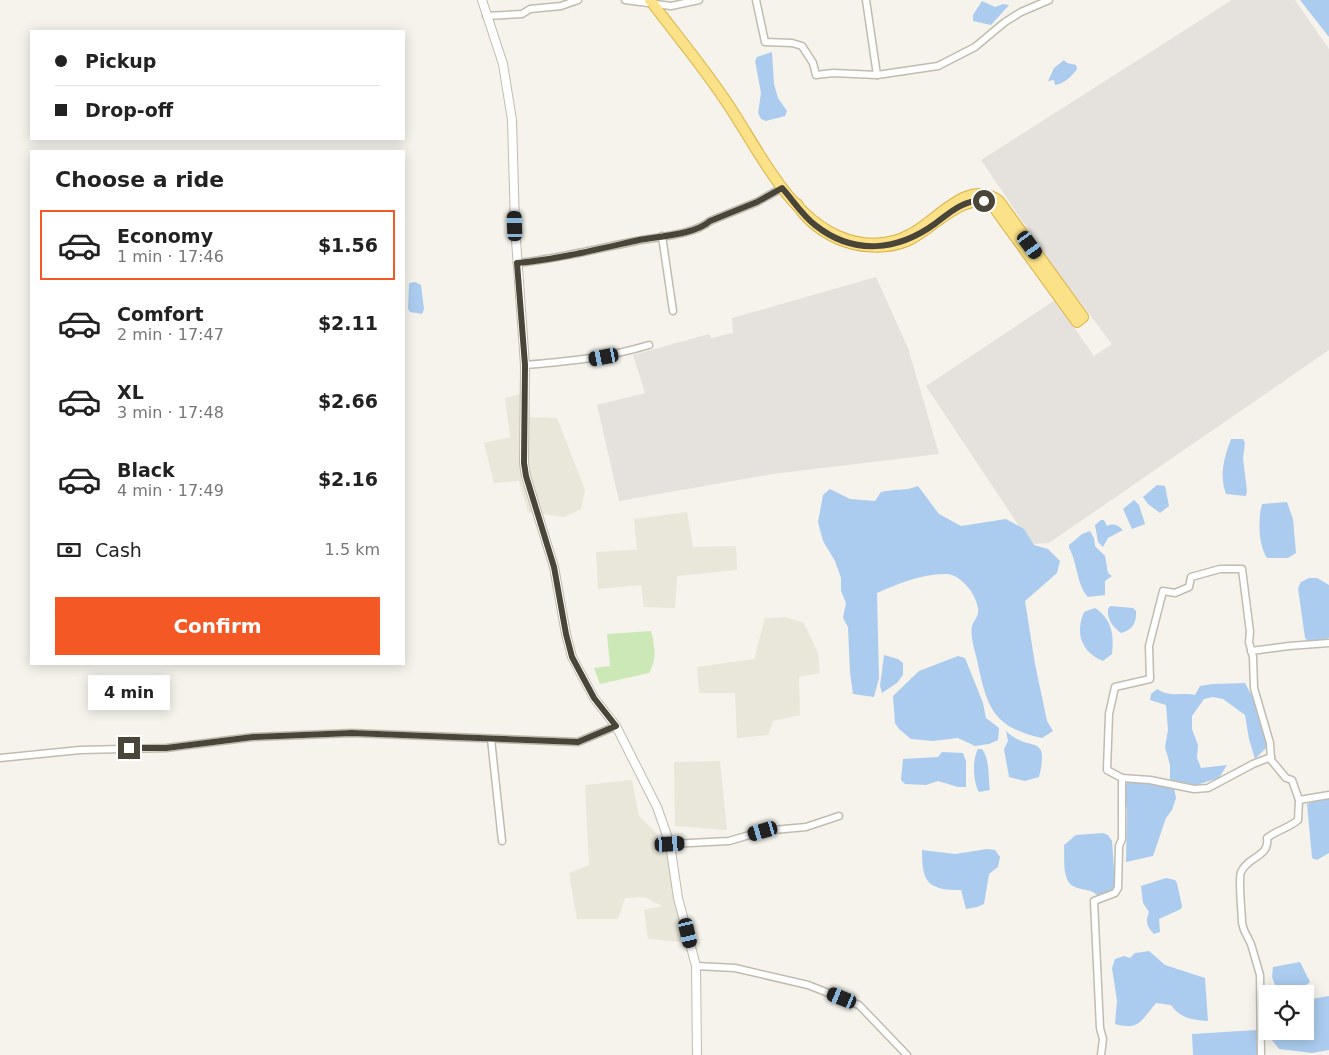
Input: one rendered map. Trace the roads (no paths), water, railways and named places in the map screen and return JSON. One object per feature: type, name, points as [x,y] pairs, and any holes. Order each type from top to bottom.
[{"type":"highway","points":[[651,2],[723,96],[782,188],[814,225],[840,240],[866,246],[886,244],[911,238],[961,205],[971,201],[984,201],[993,206],[1077,322],[1083,317],[999,201],[991,195],[983,193],[965,197],[910,235],[886,244]]},
{"type":"street","points":[[482,0],[503,64],[512,120],[517,263],[525,365],[524,463],[526,476],[554,567],[572,657],[594,698],[616,726],[657,807],[670,844],[678,898],[696,966],[697,1055]]},
{"type":"street","points":[[486,16],[522,14],[530,9],[561,6],[578,0]]},
{"type":"street","points":[[625,0],[671,6],[699,0]]},
{"type":"street","points":[[756,0],[765,42],[792,43],[802,46],[813,63],[816,75],[833,73],[877,75],[938,66],[975,47],[1004,22],[1021,12],[1049,0]]},
{"type":"street","points":[[866,0],[877,75]]},
{"type":"street","points":[[517,263],[555,259],[705,226],[710,221],[757,202],[782,188]]},
{"type":"street","points":[[662,236],[673,311]]},
{"type":"street","points":[[525,365],[589,360],[620,354],[648,345]]},
{"type":"street","points":[[1261,1055],[1260,975],[1251,944],[1242,923],[1240,874],[1252,858],[1266,851],[1268,846],[1267,838],[1272,834],[1289,828],[1298,820],[1299,800],[1292,780],[1286,778],[1271,760],[1271,757],[1270,743],[1254,688],[1253,657],[1248,642],[1250,632],[1242,569],[1220,569],[1191,577],[1189,587],[1175,593],[1163,591],[1149,646],[1150,679],[1115,687],[1108,714],[1107,770],[1122,778],[1150,780],[1194,790],[1208,788],[1253,764],[1271,757]]},
{"type":"street","points":[[1251,651],[1329,643]]},
{"type":"street","points":[[0,758],[80,750],[166,748],[253,737],[352,733],[578,742],[616,726]]},
{"type":"street","points":[[491,739],[502,841]]},
{"type":"street","points":[[1101,1055],[1103,1039],[1100,1028],[1094,901],[1115,893],[1118,888],[1119,846],[1122,839],[1122,778]]},
{"type":"street","points":[[1299,800],[1329,795]]},
{"type":"street","points":[[670,844],[729,841],[763,831],[806,827],[839,816]]},
{"type":"street","points":[[696,966],[735,968],[808,985],[859,1005],[907,1055]]},
{"type":"water","points":[[1300,0],[1329,0],[1329,37]]},
{"type":"water","points":[[982,1],[995,7],[1003,4],[1009,5],[991,25],[973,21],[973,15]]},
{"type":"water","points":[[772,52],[774,84],[778,98],[787,111],[785,116],[766,121],[761,119],[758,113],[761,93],[755,61],[757,57]]},
{"type":"water","points":[[1064,60],[1067,63],[1076,65],[1077,69],[1068,79],[1055,85],[1054,80],[1048,81],[1054,68]]},
{"type":"water","points":[[415,282],[421,285],[424,309],[422,314],[410,312],[408,309],[409,283]]},
{"type":"water","points":[[1231,439],[1243,439],[1245,443],[1243,458],[1246,496],[1226,494],[1224,487],[1223,466]]},
{"type":"water","points":[[1157,485],[1165,486],[1169,506],[1160,513],[1148,504],[1143,497]]},
{"type":"water","points":[[918,486],[939,514],[961,526],[1006,519],[1024,529],[1034,545],[1048,549],[1060,561],[1057,573],[1025,601],[1035,664],[1047,721],[1053,731],[1042,738],[1012,728],[1002,721],[989,702],[984,690],[972,639],[972,626],[978,614],[977,604],[966,585],[950,574],[920,577],[877,593],[879,678],[874,697],[853,694],[848,627],[843,618],[846,603],[841,591],[841,578],[835,561],[823,541],[818,522],[823,495],[830,489],[850,499],[875,501],[881,492],[909,489]]},
{"type":"water","points":[[1134,500],[1139,505],[1145,524],[1132,529],[1123,509]]},
{"type":"water","points":[[1287,502],[1293,519],[1296,553],[1288,558],[1267,558],[1262,546],[1260,531],[1262,504]]},
{"type":"water","points":[[1104,520],[1107,526],[1115,525],[1123,530],[1108,538],[1103,547],[1098,542],[1095,525]]},
{"type":"water","points":[[1090,531],[1094,538],[1095,546],[1105,556],[1108,573],[1112,576],[1105,581],[1105,595],[1088,597],[1081,586],[1069,545],[1082,534]]},
{"type":"water","points":[[1309,578],[1317,578],[1329,585],[1329,638],[1310,643],[1305,638],[1298,588],[1301,582]]},
{"type":"water","points":[[1110,606],[1133,608],[1136,611],[1136,619],[1131,628],[1121,633],[1115,628],[1108,617]]},
{"type":"water","points":[[1095,608],[1101,612],[1108,622],[1113,640],[1112,654],[1103,661],[1089,652],[1080,634],[1081,620],[1084,612]]},
{"type":"water","points":[[884,655],[898,659],[903,663],[903,675],[897,683],[882,693],[880,686]]},
{"type":"water","points":[[958,656],[965,658],[983,703],[986,718],[999,728],[998,740],[989,744],[975,746],[958,738],[933,741],[911,739],[895,723],[893,696],[919,671]]},
{"type":"water","points":[[1245,683],[1253,698],[1268,746],[1255,759],[1245,715],[1223,699],[1213,697],[1204,699],[1192,716],[1192,729],[1198,745],[1197,758],[1201,768],[1227,765],[1219,778],[1190,787],[1170,781],[1170,765],[1165,747],[1168,730],[1166,705],[1150,700],[1151,694],[1157,689],[1171,694],[1195,695],[1200,686]]},
{"type":"water","points":[[1006,731],[1015,738],[1040,748],[1042,763],[1039,777],[1025,781],[1009,777],[1004,749],[1008,741]]},
{"type":"water","points":[[978,749],[982,749],[985,753],[990,790],[979,792],[975,783],[974,771]]},
{"type":"water","points":[[942,752],[963,753],[966,761],[966,787],[958,787],[938,781],[926,785],[905,784],[901,780],[903,759],[938,757]]},
{"type":"water","points":[[1128,781],[1140,781],[1174,787],[1176,798],[1172,810],[1166,818],[1153,856],[1126,862],[1127,808],[1122,794]]},
{"type":"water","points":[[1329,796],[1329,853],[1317,860],[1312,858],[1307,804]]},
{"type":"water","points":[[1103,833],[1108,835],[1112,841],[1115,883],[1113,890],[1097,895],[1091,891],[1075,887],[1068,880],[1065,869],[1064,845],[1076,835]]},
{"type":"water","points":[[987,849],[995,850],[1000,857],[998,867],[989,874],[984,904],[977,907],[966,909],[961,890],[950,890],[934,886],[929,882],[923,870],[922,850],[955,854]]},
{"type":"water","points":[[1166,878],[1175,880],[1177,883],[1182,906],[1181,909],[1159,919],[1160,932],[1154,934],[1147,924],[1149,912],[1143,903],[1141,886]]},
{"type":"water","points":[[1149,951],[1165,965],[1205,978],[1208,1021],[1187,1018],[1178,1013],[1171,1005],[1156,1003],[1143,1019],[1135,1025],[1123,1026],[1115,1024],[1117,1001],[1112,968],[1115,959],[1124,956],[1130,958],[1135,953]]},
{"type":"water","points":[[1300,962],[1310,982],[1306,985],[1275,985],[1272,977],[1273,967]]},
{"type":"water","points":[[1329,996],[1329,1050],[1312,1053],[1279,1049],[1272,1040],[1314,1040],[1314,998]]},
{"type":"water","points":[[1257,1030],[1258,1055],[1193,1055],[1192,1034]]}]
